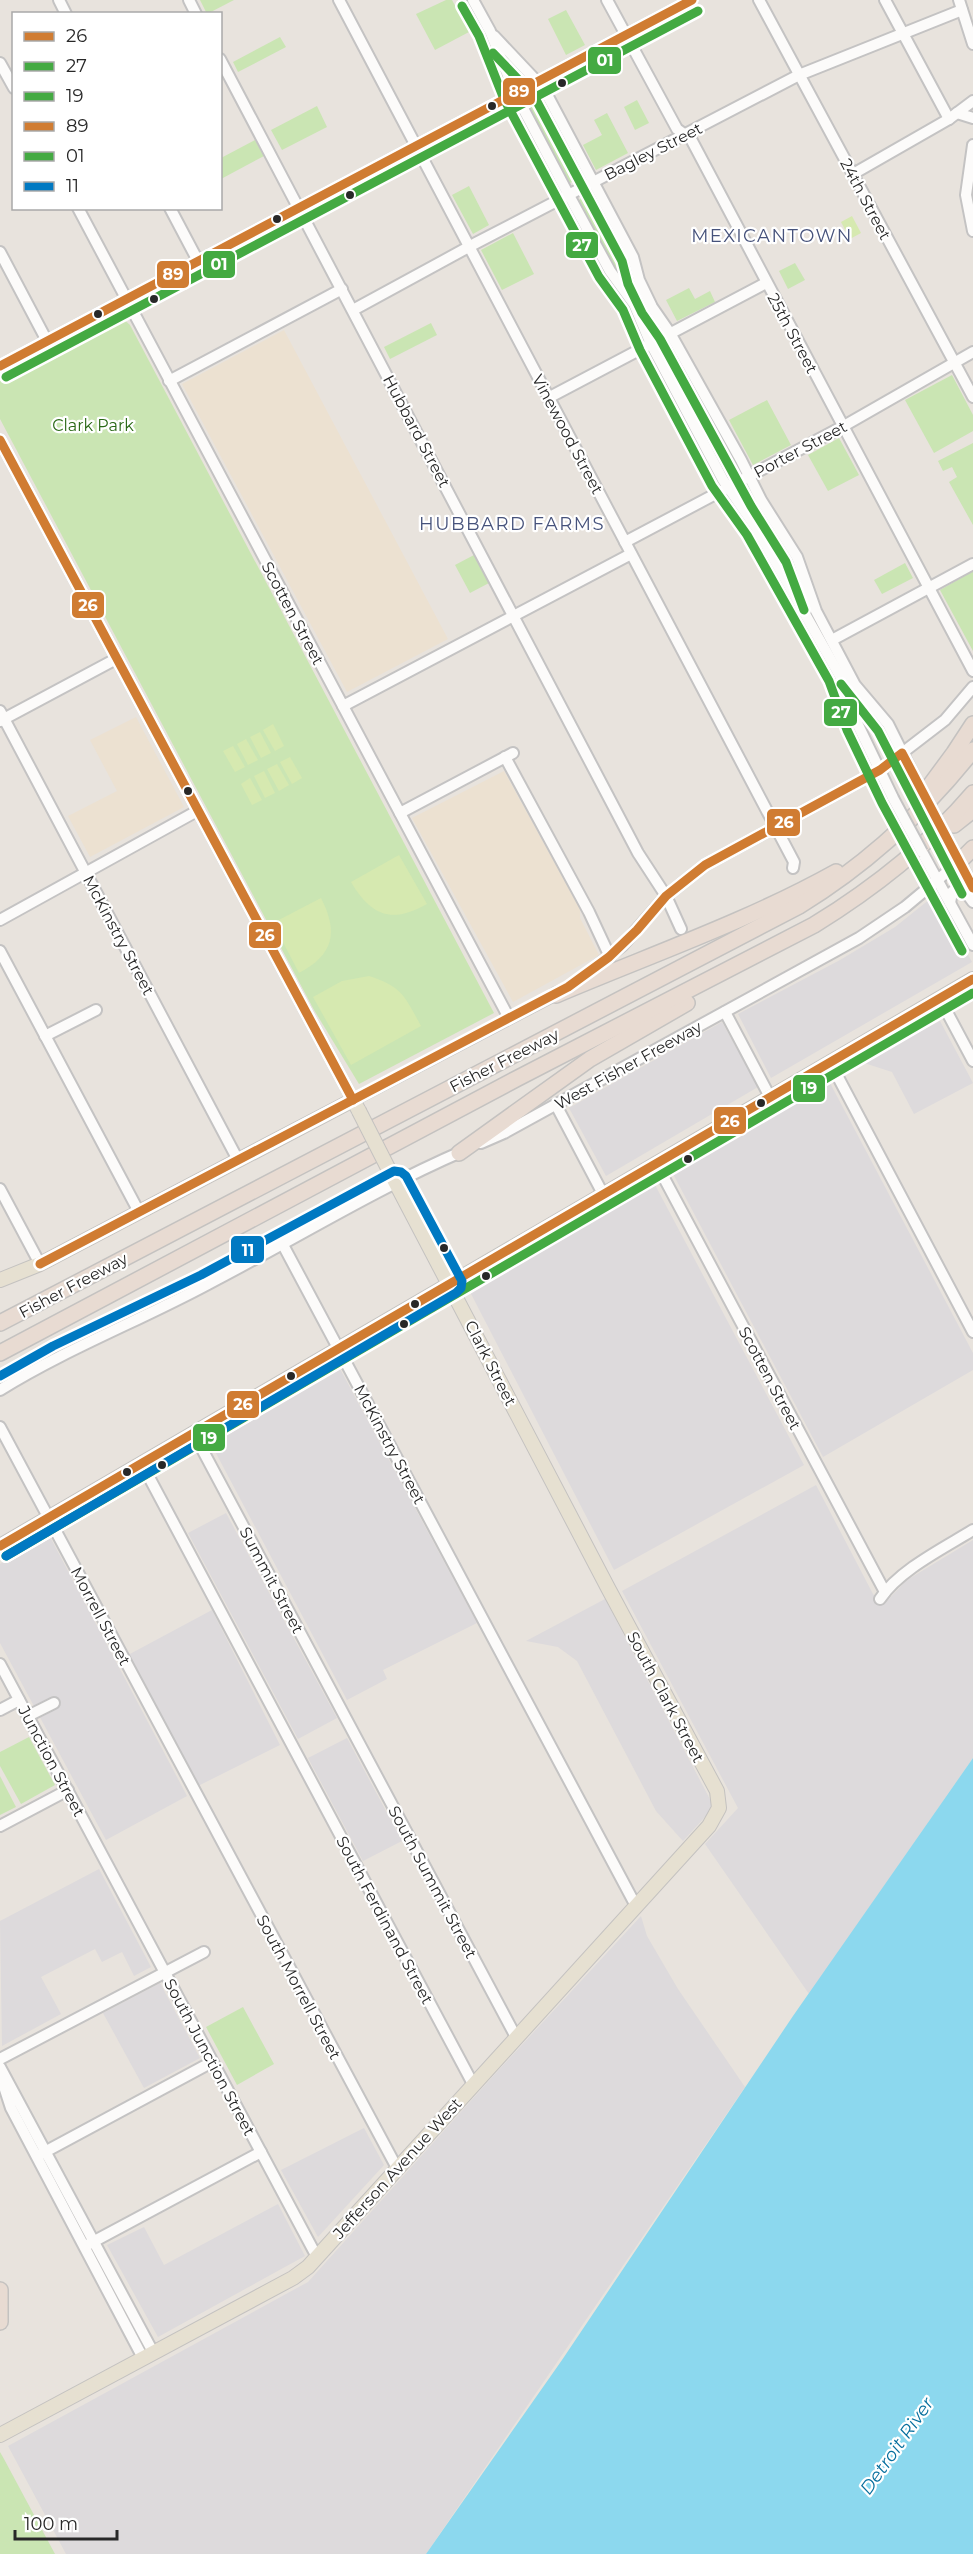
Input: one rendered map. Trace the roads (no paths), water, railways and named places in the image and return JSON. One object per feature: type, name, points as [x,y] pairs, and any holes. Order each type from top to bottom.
[{"type":"highway","points":[[556,995],[770,907],[887,842],[973,724]]},
{"type":"highway","name":"Fisher Freeway","points":[[0,1323],[780,916],[840,880],[887,842],[939,791],[973,750]]},
{"type":"highway","name":"Fisher Freeway","points":[[0,1353],[508,1083],[771,948],[856,899],[906,861],[973,793]]},
{"type":"highway","points":[[906,861],[973,810]]},
{"type":"highway","points":[[957,857],[973,848]]},
{"type":"highway","points":[[459,1153],[590,1059],[713,988],[771,948]]},
{"type":"highway","points":[[0,1311],[79,1281]]},
{"type":"highway","points":[[0,2290],[0,2322]]},
{"type":"main road","points":[[0,1546],[973,979]]},
{"type":"main road","points":[[0,1280],[40,1264],[238,1160],[356,1105]]},
{"type":"main road","name":"Clark Street","points":[[356,1105],[608,1588]]},
{"type":"main road","name":"South Clark Street","points":[[608,1588],[717,1791],[719,1808]]},
{"type":"main road","name":"Jefferson Avenue West","points":[[0,2435],[293,2278],[308,2267],[709,1826],[719,1808]]},
{"type":"street","name":"Vinewood Street","points":[[339,0],[776,827],[794,862],[794,868]]},
{"type":"street","points":[[473,0],[490,32],[515,93],[568,195],[610,271],[634,304],[651,344],[728,487],[817,625],[846,687],[858,725],[893,798],[973,945]]},
{"type":"street","name":"25th Street","points":[[607,0],[677,129],[691,139],[973,671]]},
{"type":"street","points":[[0,366],[692,0]]},
{"type":"street","name":"24th Street","points":[[759,0],[973,398]]},
{"type":"street","points":[[885,0],[953,116]]},
{"type":"street","points":[[960,5],[973,44]]},
{"type":"street","name":"Bagley Street","points":[[353,310],[592,182],[799,75],[903,33],[960,5]]},
{"type":"street","points":[[490,32],[538,82],[633,257],[639,280],[652,308],[670,333],[766,508],[797,557],[817,625],[832,640],[855,685],[888,724],[973,888]]},
{"type":"street","points":[[0,63],[12,84]]},
{"type":"street","name":"Hubbard Street","points":[[222,63],[515,615],[638,853],[666,896],[681,929]]},
{"type":"street","points":[[853,174],[953,116],[973,101]]},
{"type":"street","points":[[953,116],[973,118]]},
{"type":"street","points":[[973,145],[966,195],[973,231]]},
{"type":"street","name":"Scotten Street","points":[[79,210],[509,1018]]},
{"type":"street","points":[[171,210],[198,261]]},
{"type":"street","points":[[0,252],[47,341]]},
{"type":"street","points":[[548,398],[766,283]]},
{"type":"street","points":[[169,381],[342,289]]},
{"type":"street","name":"Porter Street","points":[[625,542],[842,427],[973,352]]},
{"type":"street","name":"Clark Street","points":[[0,440],[356,1105]]},
{"type":"street","points":[[343,706],[631,554]]},
{"type":"street","points":[[832,640],[973,564]]},
{"type":"street","points":[[1,717],[116,659]]},
{"type":"street","points":[[356,1105],[509,1018],[556,995],[610,957],[666,896],[705,865],[880,770],[945,720],[973,687]]},
{"type":"street","name":"McKinstry Street","points":[[1,717],[238,1160]]},
{"type":"street","points":[[400,813],[508,755],[610,957]]},
{"type":"street","points":[[0,920],[197,811]]},
{"type":"street","name":"West Fisher Freeway","points":[[0,1390],[83,1344],[206,1286],[396,1183],[504,1133],[859,938],[905,907],[937,881],[957,857]]},
{"type":"street","points":[[950,903],[952,892],[958,888],[968,893],[973,902]]},
{"type":"street","points":[[0,951],[139,1212]]},
{"type":"street","points":[[940,999],[973,1061]]},
{"type":"street","points":[[45,1036],[96,1010]]},
{"type":"street","points":[[725,1012],[770,1097]]},
{"type":"street","points":[[830,1062],[973,1332]]},
{"type":"street","points":[[556,1105],[603,1194]]},
{"type":"street","name":"Scotten Street","points":[[656,1163],[883,1596],[933,1555],[973,1530]]},
{"type":"street","points":[[0,1189],[40,1264]]},
{"type":"street","name":"McKinstry Street","points":[[282,1243],[636,1906]]},
{"type":"street","name":"Morrell Street","points":[[0,1427],[203,1806]]},
{"type":"street","name":"Summit Street","points":[[194,1434],[350,1726]]},
{"type":"street","name":"South Ferdinand Street","points":[[142,1464],[473,2084]]},
{"type":"street","name":"Junction Street","points":[[0,1664],[104,1858]]},
{"type":"street","points":[[0,1710],[19,1700]]},
{"type":"street","points":[[28,1716],[54,1703]]},
{"type":"street","name":"South Summit Street","points":[[350,1726],[516,2037]]},
{"type":"street","points":[[0,1826],[68,1790]]},
{"type":"street","name":"South Morrell Street","points":[[203,1806],[397,2168]]},
{"type":"street","name":"South Junction Street","points":[[104,1858],[317,2257]]},
{"type":"street","points":[[0,2059],[204,1952]]},
{"type":"street","points":[[41,2154],[212,2062]]},
{"type":"street","points":[[0,2067],[41,2154],[148,2355]]},
{"type":"street","points":[[0,2074],[11,2108],[41,2154]]},
{"type":"street","points":[[89,2244],[261,2152]]},
{"type":"water","name":"Detroit River","points":[[973,1758],[973,2554],[426,2554],[562,2360],[793,2016]]},
{"type":"district","name":"MEXICANTOWN","points":[[772,236]]},
{"type":"district","name":"HUBBARD FARMS","points":[[512,524]]},
{"type":"park label","name":"Clark Park","points":[[93,425]]}]
